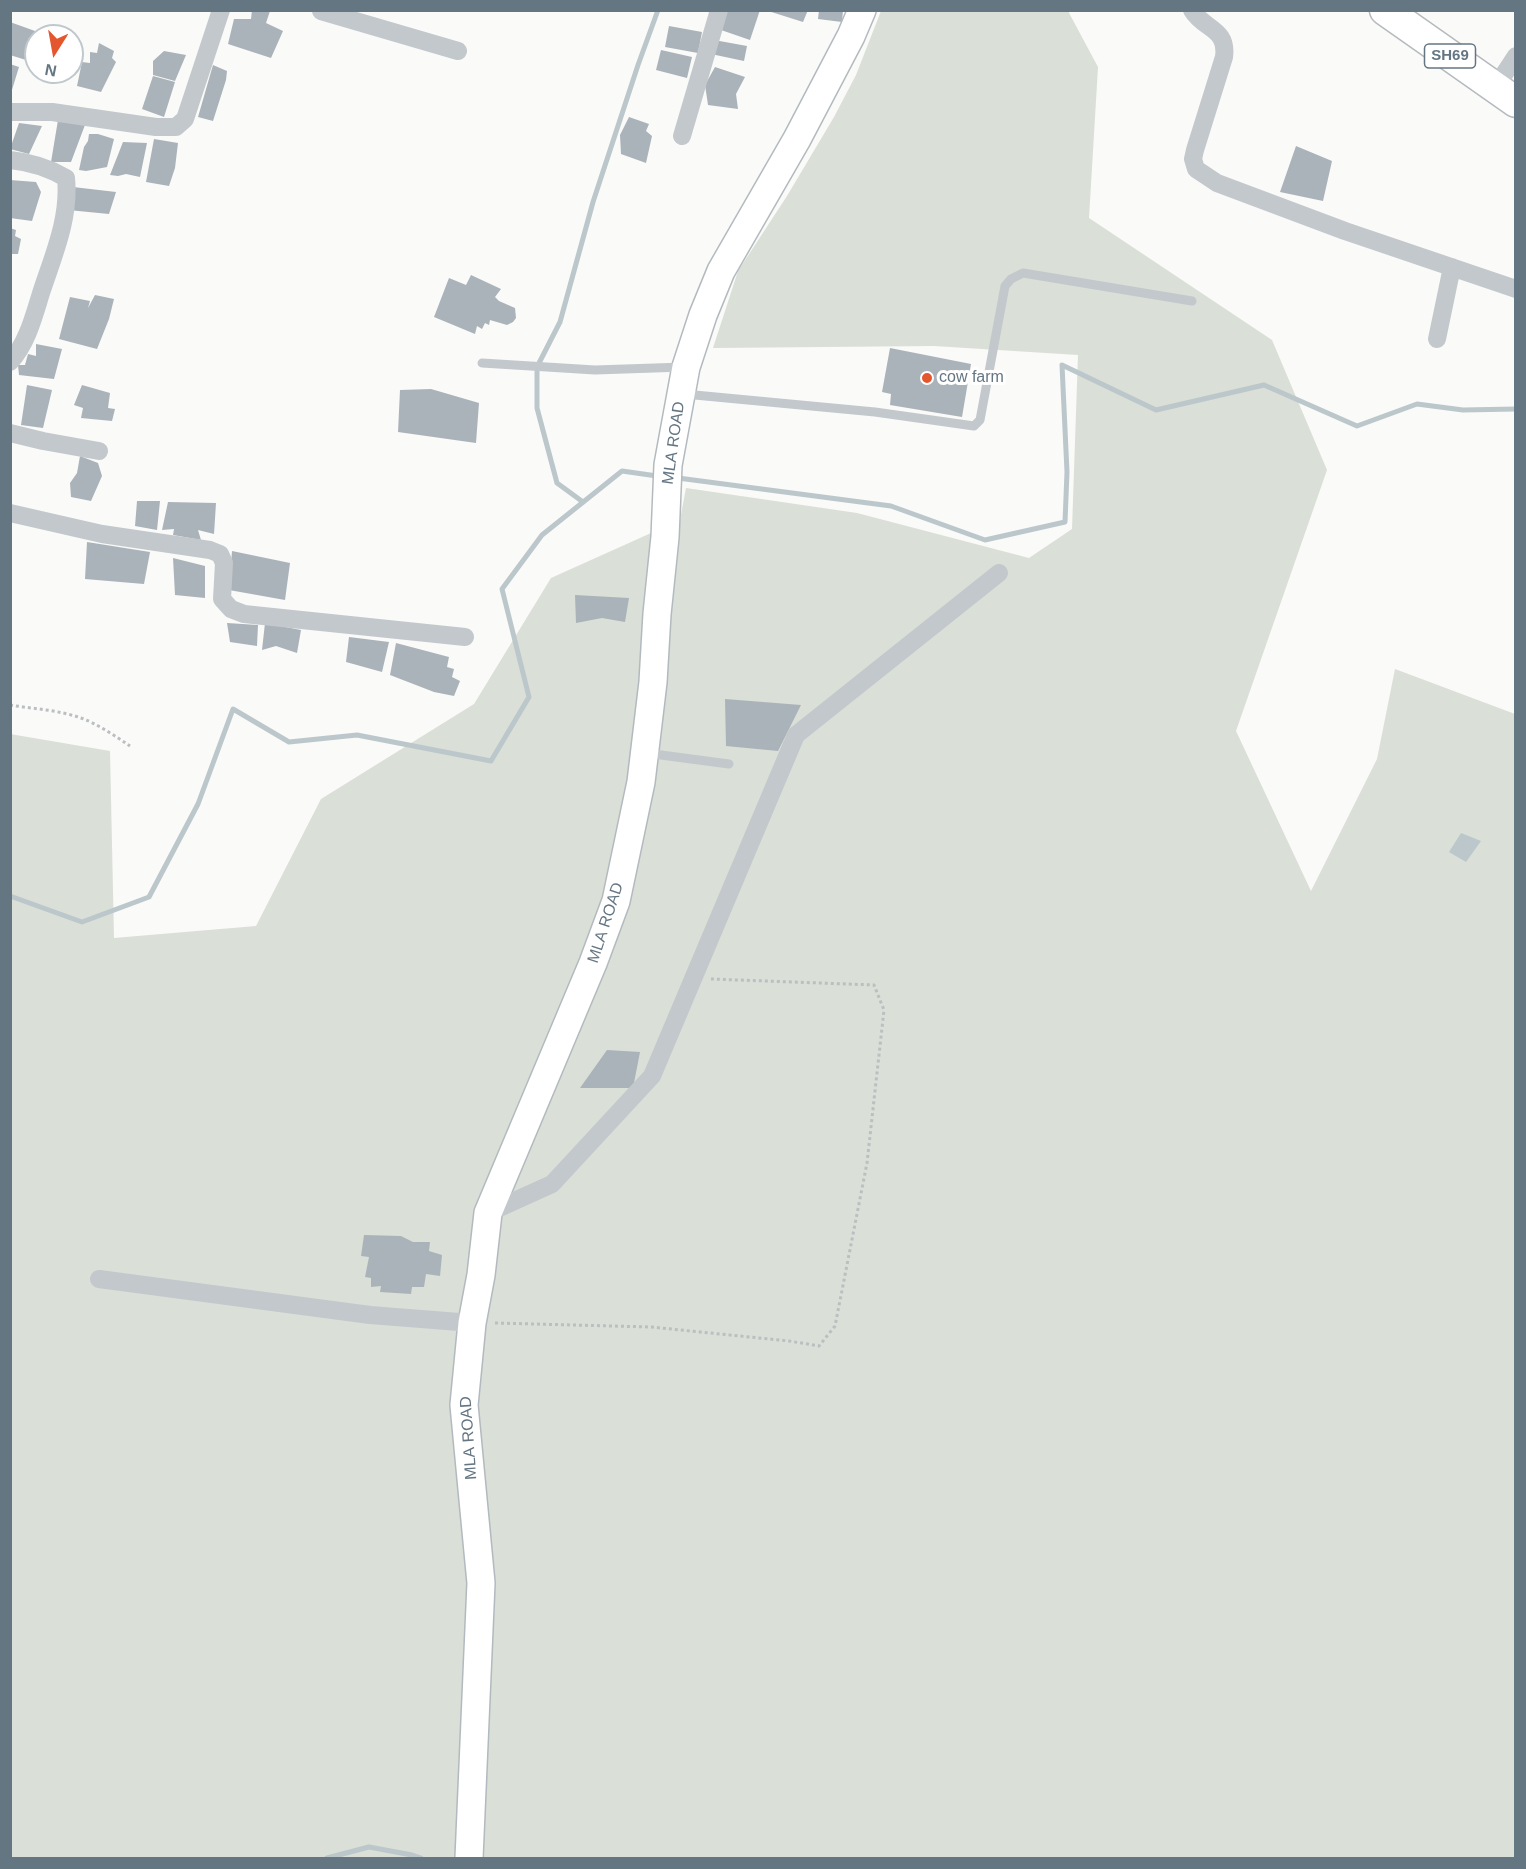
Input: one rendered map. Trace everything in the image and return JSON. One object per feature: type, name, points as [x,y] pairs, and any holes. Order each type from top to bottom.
[{"type":"main road","name":"SH69","points":[[1385,10],[1505,95]]},
{"type":"street","points":[[10,112],[52,112],[156,127],[176,127],[185,119],[221,10]]},
{"type":"street","points":[[321,10],[458,51]]},
{"type":"street","points":[[682,136],[719,10]]},
{"type":"street","name":"MLA ROAD","points":[[469,1858],[482,1583],[464,1405],[472,1323],[481,1275],[488,1213],[593,963],[616,901],[641,782],[653,682],[665,537],[668,465],[684,380],[703,315],[721,271],[797,139],[851,36],[862,10]]},
{"type":"street","points":[[1192,10],[1221,37],[1226,46],[1195,150],[1193,159],[1196,169],[1217,183],[1515,289]]},
{"type":"street","points":[[1505,95],[1515,56]]},
{"type":"street","points":[[10,160],[25,161],[60,174],[66,178],[68,193],[62,226],[27,336],[10,362]]},
{"type":"street","points":[[1437,339],[1452,267]]},
{"type":"street","points":[[10,433],[99,451]]},
{"type":"street","points":[[10,513],[102,534],[210,550],[220,554],[224,563],[222,599],[231,609],[244,614],[465,637]]},
{"type":"street","points":[[488,1213],[552,1184],[652,1076],[796,735],[999,573]]},
{"type":"street","points":[[99,1279],[370,1315],[472,1323]]},
{"type":"lane","points":[[482,363],[595,370],[684,380],[974,426],[980,420],[1005,286],[1011,279],[1023,273],[1192,301]]},
{"type":"lane","points":[[644,753],[729,764]]},
{"type":"path","points":[[10,705],[81,718],[130,746]]},
{"type":"path","points":[[472,1323],[651,1327],[819,1346],[835,1326],[867,1163],[884,1010],[874,986],[694,978]]},
{"type":"shaded area","points":[[881,11],[1068,11],[1098,67],[1089,218],[1272,340],[1327,470],[1236,731],[1311,891],[1377,759],[1395,669],[1515,714],[1515,1858],[11,1858],[10,734],[110,751],[114,938],[256,926],[321,799],[474,704],[551,578],[680,520],[686,488],[857,513],[1029,558],[1072,529],[1078,355],[934,346],[713,348],[738,271],[787,196],[834,117],[856,75]]},
{"type":"shaded area","points":[[1461,833],[1481,841],[1466,862],[1449,852]]},
{"type":"building","points":[[252,10],[270,11],[266,23],[283,31],[271,58],[228,44],[234,19],[251,19]]},
{"type":"building","points":[[726,10],[760,10],[750,40],[721,30]]},
{"type":"building","points":[[765,10],[808,10],[803,22]]},
{"type":"building","points":[[819,10],[843,10],[842,22],[818,19]]},
{"type":"building","points":[[10,22],[24,27],[24,59],[10,55]]},
{"type":"building","points":[[669,26],[702,32],[698,53],[665,47]]},
{"type":"building","points":[[714,40],[747,46],[744,61],[711,54]]},
{"type":"building","points":[[99,43],[114,51],[112,58],[116,62],[101,92],[77,86],[77,84],[84,84],[84,62],[90,63],[90,52],[97,53]]},
{"type":"building","points":[[661,50],[692,57],[687,78],[656,70]]},
{"type":"building","points":[[164,51],[186,55],[175,81],[153,75],[153,61]]},
{"type":"building","points":[[10,64],[19,67],[11,93],[10,93]]},
{"type":"building","points":[[213,65],[227,71],[213,121],[198,117]]},
{"type":"building","points":[[715,67],[745,77],[736,94],[738,109],[708,105],[705,85]]},
{"type":"building","points":[[153,76],[175,82],[164,117],[142,109]]},
{"type":"building","points":[[629,117],[649,124],[646,131],[652,136],[646,163],[621,154],[620,135]]},
{"type":"building","points":[[58,120],[85,125],[71,162],[51,162]]},
{"type":"building","points":[[19,123],[42,126],[29,154],[10,149]]},
{"type":"building","points":[[89,134],[114,139],[107,167],[79,170]]},
{"type":"building","points":[[154,139],[178,143],[175,168],[169,186],[146,182]]},
{"type":"building","points":[[123,142],[147,143],[140,177],[126,174],[110,175]]},
{"type":"building","points":[[1296,146],[1332,161],[1323,201],[1280,192]]},
{"type":"building","points":[[10,180],[36,182],[41,192],[32,221],[10,218]]},
{"type":"building","points":[[73,187],[116,192],[109,214],[68,210]]},
{"type":"building","points":[[10,228],[16,230],[15,236],[21,239],[18,254],[10,254]]},
{"type":"building","points":[[471,275],[501,289],[495,297],[515,308],[516,318],[513,322],[507,325],[490,320],[489,325],[485,323],[482,329],[477,326],[475,334],[434,317],[449,278],[466,285]]},
{"type":"building","points":[[95,295],[114,299],[97,349],[59,339],[70,297],[90,301],[88,308]]},
{"type":"building","points":[[36,344],[62,349],[54,379],[19,375],[18,365],[25,365],[28,354],[36,356]]},
{"type":"building","name":"cow farm","points":[[890,348],[971,364],[962,417],[890,405],[891,394],[882,392]]},
{"type":"building","points":[[27,385],[52,390],[43,428],[21,425]]},
{"type":"building","points":[[82,385],[110,393],[108,408],[115,409],[112,421],[81,418],[83,408],[74,405]]},
{"type":"building","points":[[431,389],[479,403],[476,443],[398,432],[400,390]]},
{"type":"building","points":[[80,456],[98,463],[102,476],[91,501],[71,497],[70,483],[77,473]]},
{"type":"building","points":[[137,501],[160,501],[157,530],[135,526]]},
{"type":"building","points":[[168,502],[216,503],[214,534],[198,530],[201,540],[173,535],[174,529],[162,530]]},
{"type":"building","points":[[87,542],[150,552],[144,584],[85,579]]},
{"type":"building","points":[[232,551],[290,563],[285,600],[229,590]]},
{"type":"building","points":[[173,558],[205,566],[205,598],[175,595]]},
{"type":"building","points":[[575,595],[629,598],[625,622],[602,618],[576,623]]},
{"type":"building","points":[[227,623],[258,625],[257,646],[230,642]]},
{"type":"building","points":[[265,623],[301,630],[297,653],[276,646],[262,650]]},
{"type":"building","points":[[349,637],[389,642],[382,672],[346,662]]},
{"type":"building","points":[[396,643],[449,657],[447,667],[454,669],[452,677],[460,681],[454,696],[434,692],[390,675]]},
{"type":"building","points":[[725,699],[801,705],[778,751],[726,746]]},
{"type":"building","points":[[607,1050],[640,1052],[633,1088],[580,1088]]},
{"type":"building","points":[[364,1235],[401,1236],[413,1242],[430,1242],[429,1251],[442,1255],[440,1276],[426,1274],[424,1287],[412,1287],[411,1294],[380,1292],[381,1286],[371,1287],[371,1278],[365,1277],[369,1257],[361,1256]]},
{"type":"waterway","points":[[583,502],[557,483],[537,408],[537,367],[560,322],[593,202],[658,10]]},
{"type":"waterway","points":[[678,478],[891,506],[985,540],[1065,522],[1067,472],[1062,365],[1156,410],[1264,385],[1357,426],[1417,404],[1463,410],[1516,409]]},
{"type":"waterway","points":[[10,896],[82,922],[149,897],[198,804],[233,709],[289,742],[357,735],[491,761],[529,697],[502,589],[542,535],[622,471],[657,476]]},
{"type":"waterway","points":[[327,1858],[369,1847],[421,1858]]},
{"type":"place","name":"cow farm","points":[[927,378]]}]
